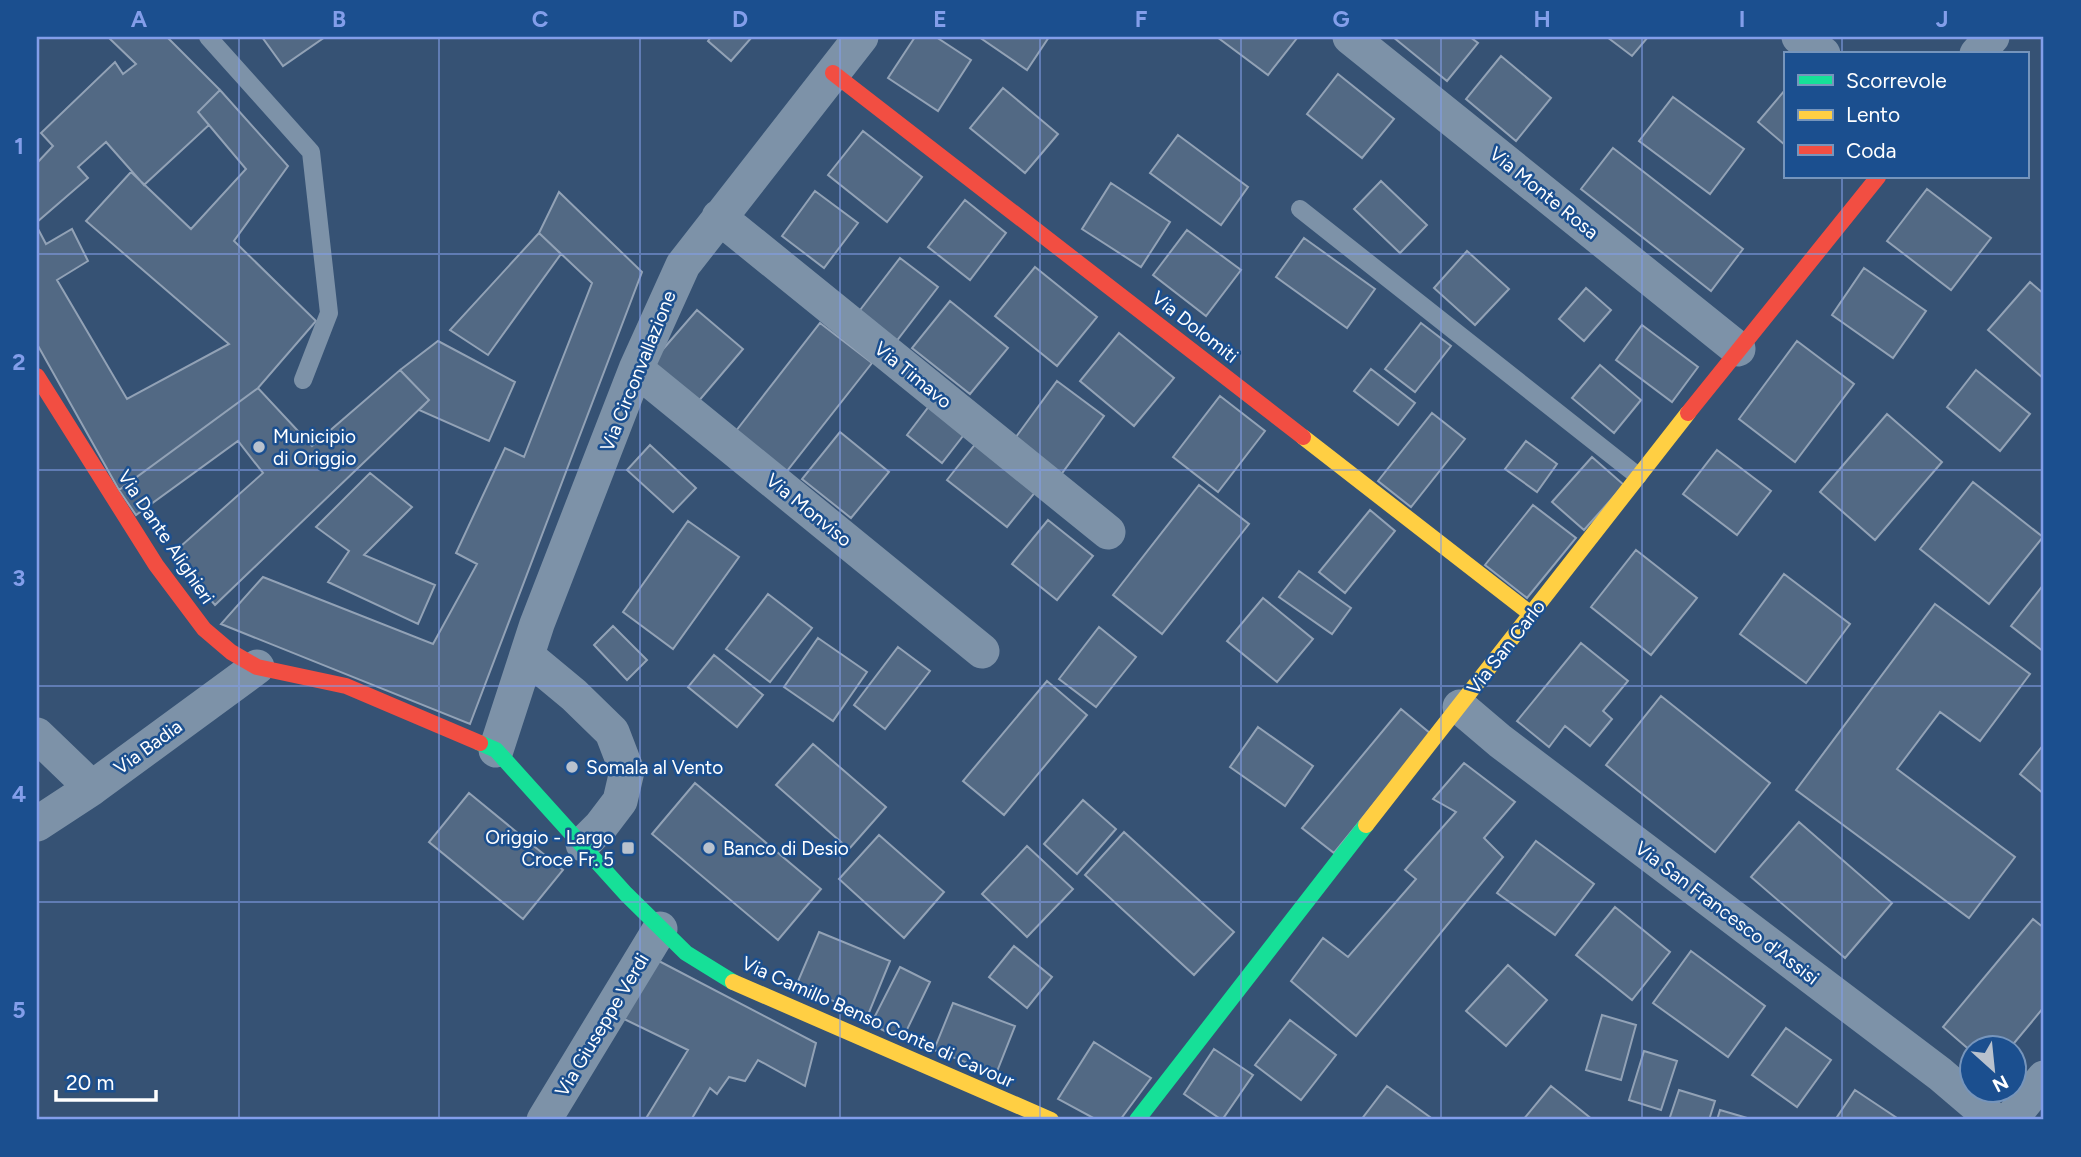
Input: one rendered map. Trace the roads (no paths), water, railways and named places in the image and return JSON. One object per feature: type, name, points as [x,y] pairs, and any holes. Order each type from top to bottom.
[{"type":"street","name":"Via Circonvallazione","points":[[496,750],[537,624],[636,369],[683,265],[861,37]]},
{"type":"street","name":"Via Monte Rosa","points":[[1350,37],[1738,349]]},
{"type":"street","points":[[1800,37],[1820,52]]},
{"type":"street","points":[[1980,52],[1992,37]]},
{"type":"street","name":"Via Dolomiti","points":[[833,73],[1531,614]]},
{"type":"street","name":"Via San Carlo","points":[[1137,1120],[1638,475],[1877,178]]},
{"type":"street","name":"Via Timavo","points":[[719,218],[1108,532]]},
{"type":"street","name":"Via Monviso","points":[[636,369],[982,651]]},
{"type":"street","name":"Via Dante Alighieri","points":[[40,389],[156,565],[204,629],[231,652],[257,667],[346,686],[496,750]]},
{"type":"street","points":[[527,656],[574,695],[612,732],[627,771],[620,801],[583,844]]},
{"type":"street","name":"Via Badia","points":[[37,824],[92,788],[257,667]]},
{"type":"street","name":"Via San Francesco d'Assisi","points":[[1460,707],[1500,741],[1929,1066],[1994,1120]]},
{"type":"street","points":[[37,735],[92,788]]},
{"type":"street","name":"Via Camillo Benso Conte di Cavour","points":[[496,750],[626,894],[686,953],[733,982],[1005,1112],[1051,1120]]},
{"type":"street","name":"Via Giuseppe Verdi","points":[[544,1120],[660,929]]},
{"type":"street","points":[[2010,1120],[2044,1078]]},
{"type":"lane","points":[[208,37],[311,152],[330,313],[303,380]]},
{"type":"lane","points":[[1300,209],[1638,475]]},
{"type":"place","name":"Municipio di Origgio","points":[[259,447]]},
{"type":"place","name":"Somala al Vento","points":[[572,767]]},
{"type":"place","name":"Origgio - Largo Croce Fr. 5","points":[[628,848]]},
{"type":"place","name":"Banco di Desio","points":[[709,848]]}]
